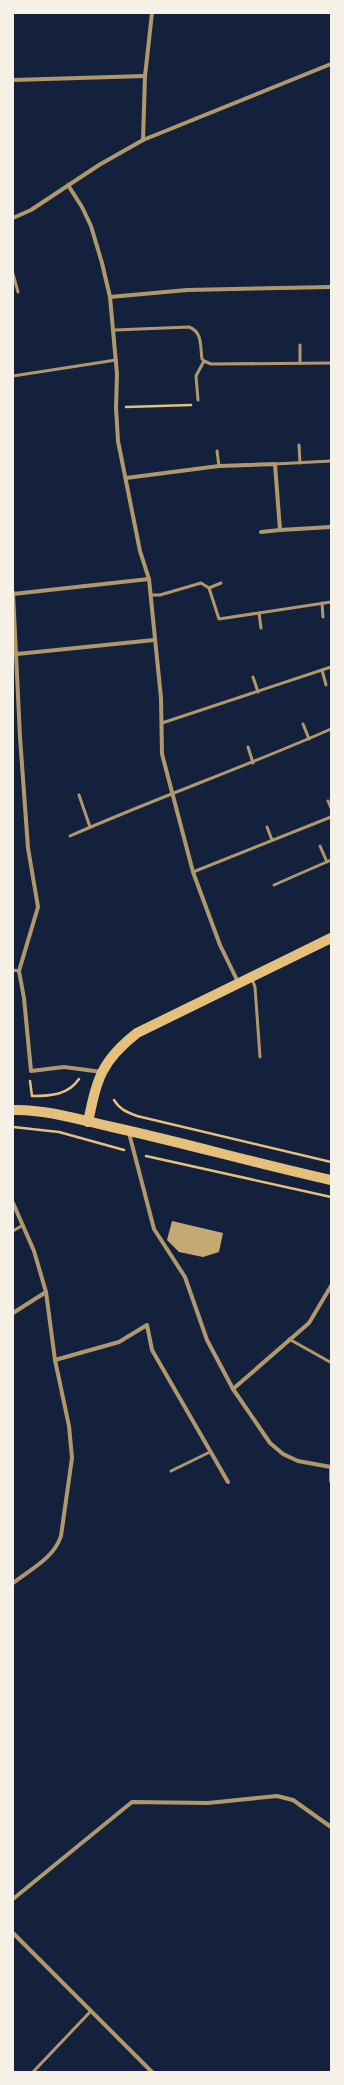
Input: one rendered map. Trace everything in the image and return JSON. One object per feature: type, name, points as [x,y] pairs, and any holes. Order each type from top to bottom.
[{"type":"main road","points":[[88,1122],[95,1089],[102,1072],[115,1052],[137,1033],[331,938]]},
{"type":"main road","points":[[13,1110],[35,1112],[128,1130],[331,1180]]},
{"type":"street","points":[[143,140],[145,76],[152,13]]},
{"type":"street","points":[[13,218],[31,210],[99,165],[143,140],[331,64]]},
{"type":"street","points":[[13,80],[145,76]]},
{"type":"street","points":[[68,185],[82,207],[91,226],[110,297],[116,360],[118,441],[140,551],[149,579],[162,723],[162,754],[193,872],[220,945],[239,983]]},
{"type":"street","points":[[110,297],[187,290],[331,287]]},
{"type":"street","points":[[126,478],[219,466],[275,464],[280,530]]},
{"type":"street","points":[[261,532],[331,527]]},
{"type":"street","points":[[102,1072],[64,1067],[31,1071],[24,998],[19,971],[38,907],[28,848],[20,737],[13,593],[149,579]]},
{"type":"street","points":[[17,654],[154,640]]},
{"type":"street","points":[[128,1130],[154,1229],[185,1277],[206,1340],[233,1389],[270,1443],[283,1454],[298,1461],[331,1467],[331,1480]]},
{"type":"street","points":[[13,1203],[39,1266],[46,1292],[55,1360],[69,1426],[72,1458],[61,1536],[58,1546],[53,1553],[13,1583]]},
{"type":"street","points":[[233,1389],[309,1323],[331,1286]]},
{"type":"street","points":[[13,1313],[46,1292]]},
{"type":"street","points":[[55,1360],[119,1342],[146,1325],[152,1350],[228,1482]]},
{"type":"street","points":[[13,1899],[132,1802],[208,1803],[277,1796],[293,1800],[331,1827]]},
{"type":"street","points":[[13,1933],[90,2012],[152,2072]]},
{"type":"lane","points":[[13,274],[18,292]]},
{"type":"lane","points":[[114,330],[189,327],[193,329],[199,336],[204,362],[196,376],[198,400]]},
{"type":"lane","points":[[300,346],[300,363]]},
{"type":"lane","points":[[13,376],[116,360]]},
{"type":"lane","points":[[204,362],[211,364],[331,363]]},
{"type":"lane","points":[[299,445],[300,463]]},
{"type":"lane","points":[[217,451],[219,466]]},
{"type":"lane","points":[[275,464],[331,461]]},
{"type":"lane","points":[[151,595],[160,595],[201,583],[209,588],[219,619],[331,602]]},
{"type":"lane","points":[[209,588],[221,583]]},
{"type":"lane","points":[[322,603],[323,617]]},
{"type":"lane","points":[[259,613],[261,628]]},
{"type":"lane","points":[[162,723],[331,667]]},
{"type":"lane","points":[[322,670],[326,685]]},
{"type":"lane","points":[[253,677],[258,692]]},
{"type":"lane","points":[[303,724],[309,739]]},
{"type":"lane","points":[[70,836],[90,826],[172,793],[253,763],[331,729]]},
{"type":"lane","points":[[248,747],[253,763]]},
{"type":"lane","points":[[78,795],[90,826]]},
{"type":"lane","points":[[328,801],[331,808]]},
{"type":"lane","points":[[193,872],[331,817]]},
{"type":"lane","points":[[267,827],[272,840]]},
{"type":"lane","points":[[320,846],[327,862]]},
{"type":"lane","points":[[274,885],[331,860]]},
{"type":"lane","points":[[13,970],[19,971]]},
{"type":"lane","points":[[251,977],[255,987],[260,1057]]},
{"type":"lane","points":[[13,1231],[23,1225]]},
{"type":"lane","points":[[289,1339],[330,1362]]},
{"type":"lane","points":[[171,1471],[210,1452]]},
{"type":"lane","points":[[33,2072],[90,2012]]},
{"type":"path","points":[[116,408],[189,406],[198,400]]},
{"type":"path","points":[[31,1071],[30,1082],[32,1096],[51,1096],[70,1089]]},
{"type":"path","points":[[114,1100],[125,1112],[137,1116],[331,1162]]},
{"type":"path","points":[[13,1127],[59,1132],[134,1153],[331,1197]]},
{"type":"building","points":[[172,1221],[223,1233],[219,1252],[203,1257],[179,1252],[167,1240]]}]
